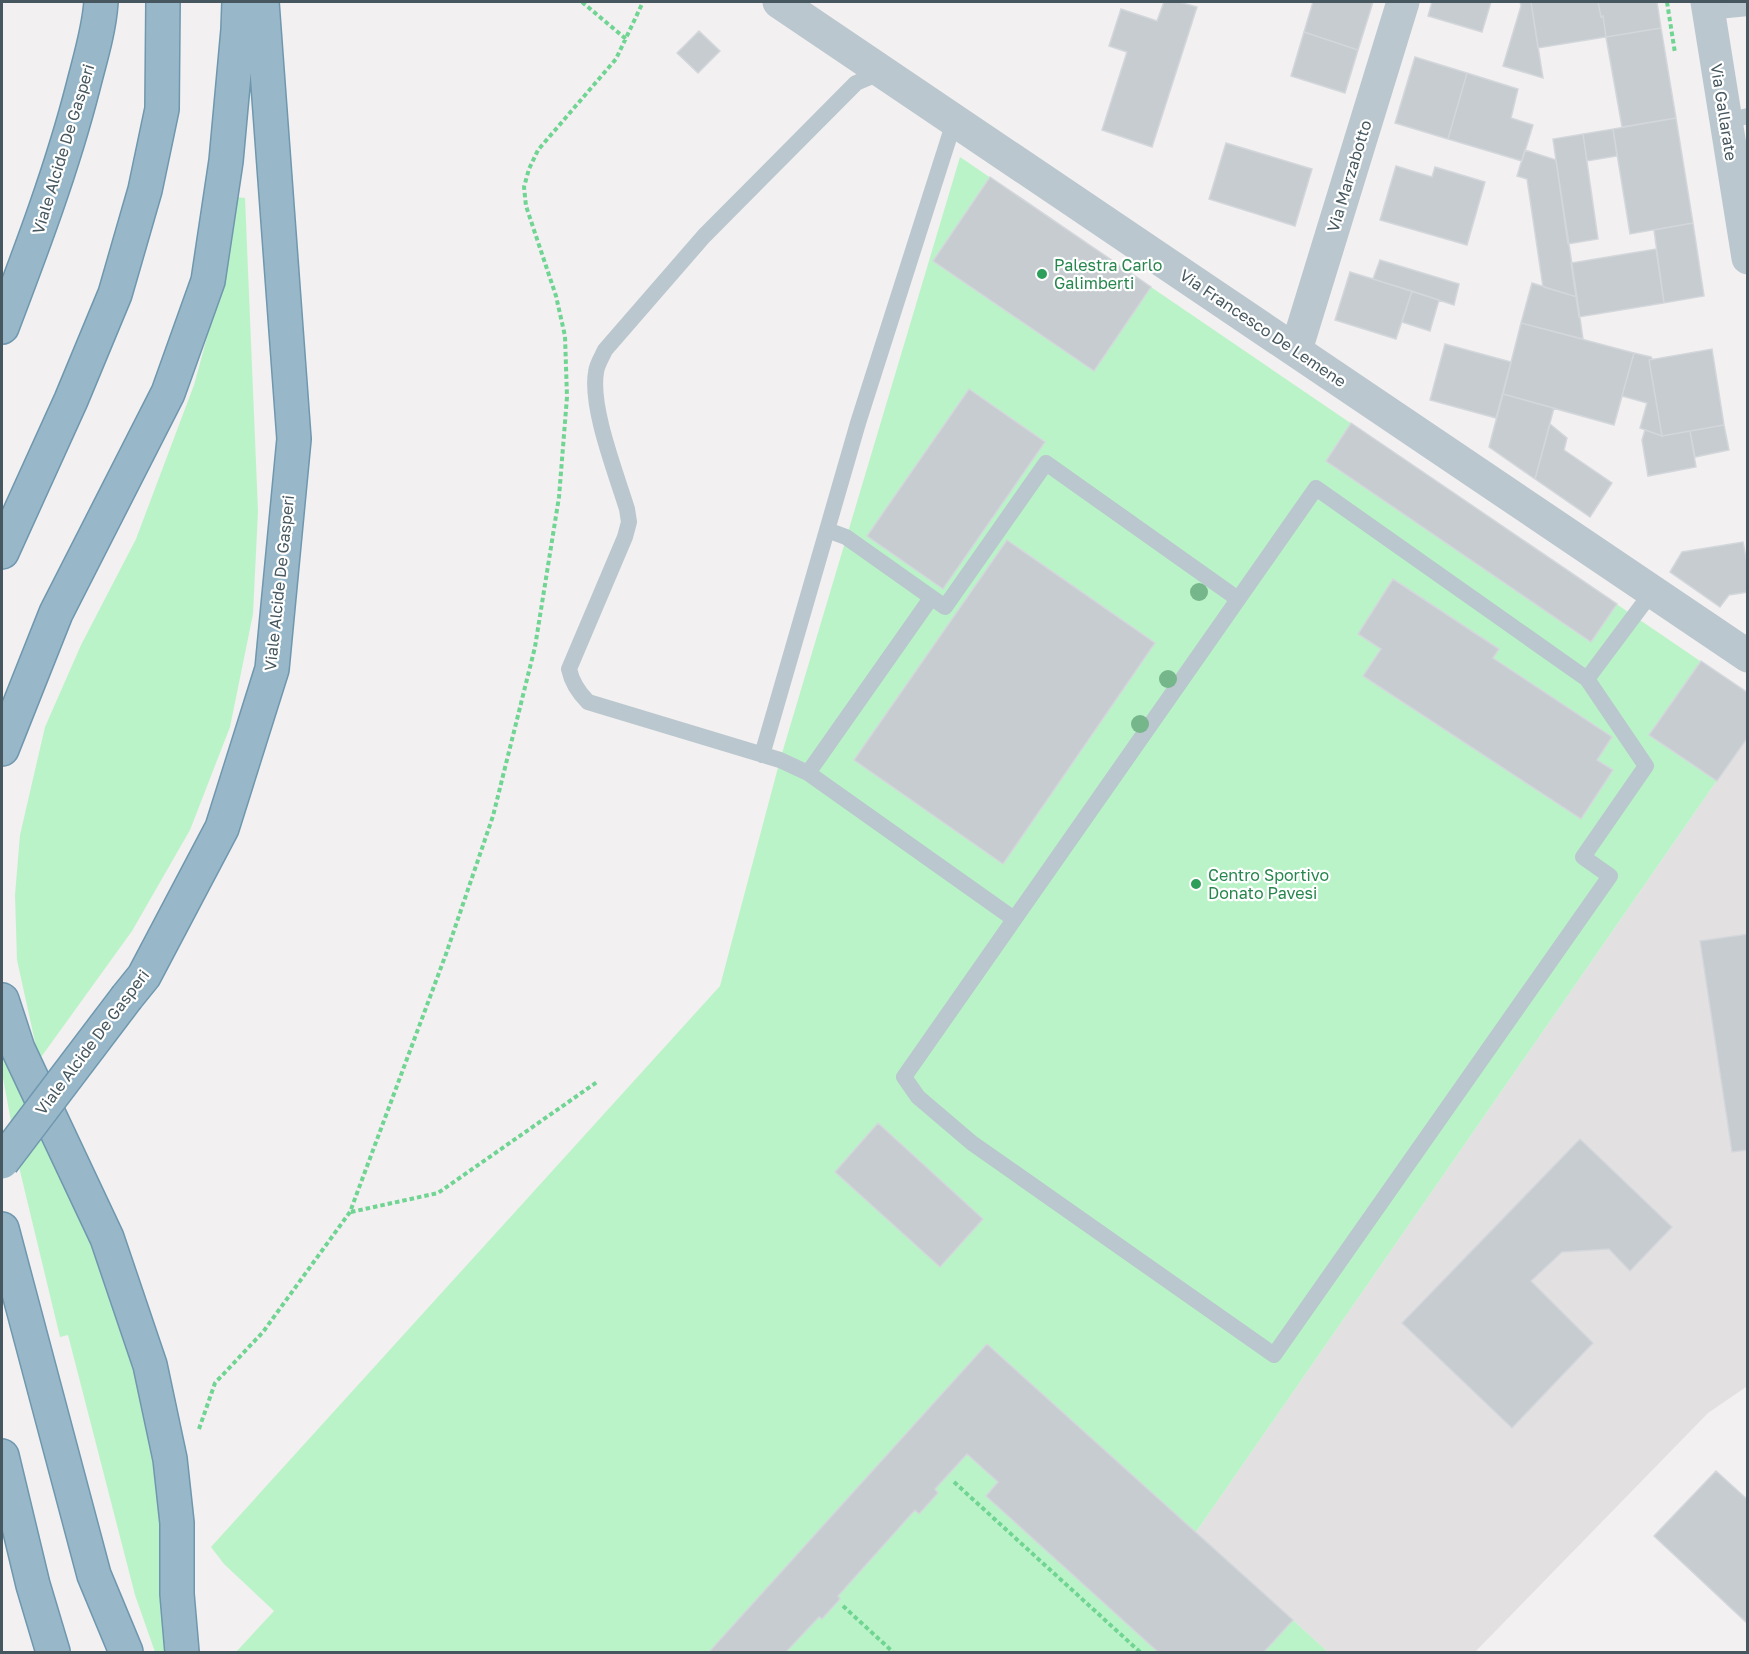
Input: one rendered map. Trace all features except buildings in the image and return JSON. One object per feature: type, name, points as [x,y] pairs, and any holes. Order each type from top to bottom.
[{"type":"highway","name":"Viale Alcide De Gasperi","points":[[2,327],[33,246],[74,123],[99,24],[101,2]]},
{"type":"highway","points":[[2,552],[71,400],[115,294],[145,190],[162,109],[163,2]]},
{"type":"highway","points":[[2,749],[56,613],[168,393],[208,280],[226,161],[239,2]]},
{"type":"highway","name":"Viale Alcide De Gasperi","points":[[2,1162],[144,976],[222,828],[272,669],[294,439],[262,2]]},
{"type":"highway","points":[[2,1000],[18,1048],[107,1238],[150,1365],[170,1459],[177,1522],[177,1594],[182,1653]]},
{"type":"highway","points":[[2,1229],[94,1575],[126,1653]]},
{"type":"highway","points":[[2,1456],[33,1585],[53,1653]]},
{"type":"street","name":"Via Francesco De Lemene","points":[[779,2],[1748,656]]},
{"type":"street","name":"Via Marzabotto","points":[[1296,350],[1403,2]]},
{"type":"street","name":"Via Gallarate","points":[[1707,7],[1737,118],[1748,258]]},
{"type":"lane","points":[[1707,7],[1748,8]]},
{"type":"lane","points":[[882,72],[856,83],[704,236],[605,350],[596,369],[595,386],[598,411],[629,522],[625,537],[569,669],[571,681],[588,702],[780,760],[808,773],[1014,919]]},
{"type":"lane","points":[[762,755],[865,401],[954,122]]},
{"type":"lane","points":[[827,530],[846,537],[945,607],[1046,464],[1238,599]]},
{"type":"lane","points":[[1316,488],[1587,679],[1646,766],[1583,857],[1610,876],[1274,1355],[972,1143],[918,1097],[904,1077],[1316,488]]},
{"type":"lane","points":[[1587,679],[1652,592]]},
{"type":"lane","points":[[808,773],[931,598]]},
{"type":"path","points":[[582,2],[626,39]]},
{"type":"path","points":[[197,1436],[215,1383],[263,1332],[350,1212],[446,954],[489,826],[535,647],[559,497],[567,397],[565,336],[556,296],[526,206],[524,187],[529,168],[538,150],[615,59],[643,2]]},
{"type":"path","points":[[1667,2],[1675,53]]},
{"type":"path","points":[[350,1212],[438,1193],[597,1082]]},
{"type":"path","points":[[954,1482],[1140,1653]]},
{"type":"path","points":[[843,1606],[893,1653]]},
{"type":"shaded area","points":[[1747,737],[1747,1388],[1708,1413],[1475,1652],[1328,1652],[1196,1532]]},
{"type":"green space","name":"Centro Sportivo Donato Pavesi","points":[[960,157],[1747,693],[1747,737],[1196,1532],[1328,1652],[236,1652],[274,1611],[224,1564],[211,1547],[720,986],[780,760]]},
{"type":"green space","points":[[236,197],[245,198],[258,511],[253,614],[230,727],[190,830],[132,931],[39,1060],[17,960],[15,895],[20,835],[45,727],[81,645],[136,539],[194,385],[229,257]]},
{"type":"green space","points":[[2,1028],[86,1224],[123,1324],[138,1375],[150,1427],[159,1483],[170,1652],[155,1652],[135,1595],[68,1335],[60,1337],[20,1171],[2,1072]]},
{"type":"place","name":"Palestra Carlo Galimberti","points":[[1042,274]]},
{"type":"place","name":"Centro Sportivo Donato Pavesi","points":[[1196,884]]}]
